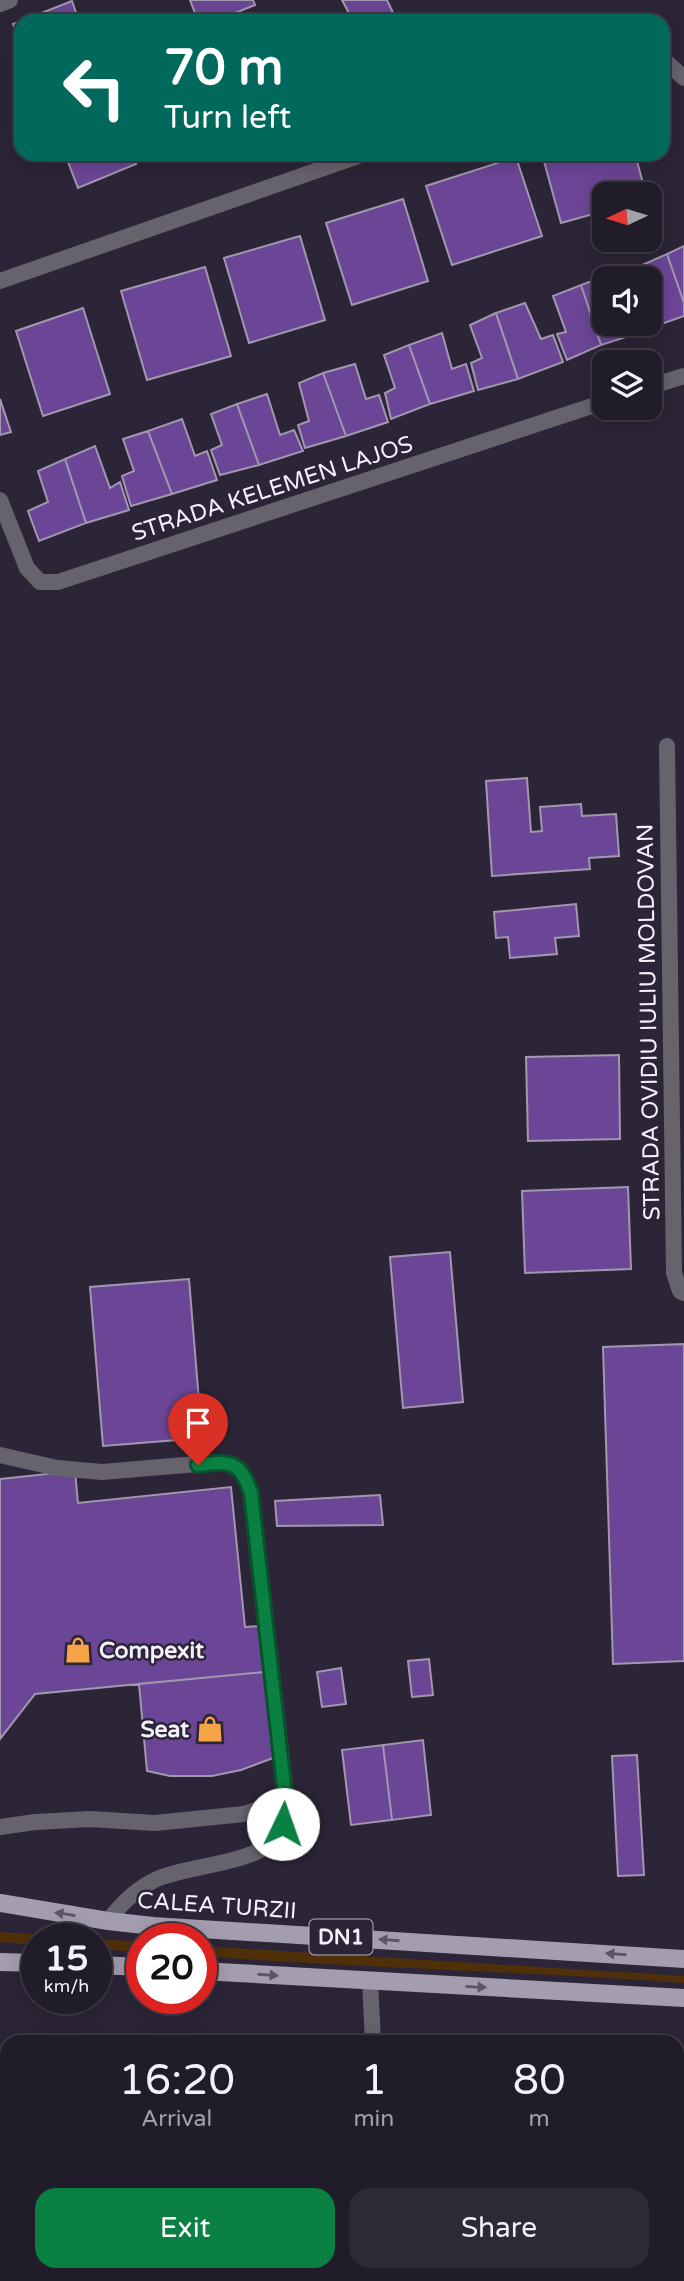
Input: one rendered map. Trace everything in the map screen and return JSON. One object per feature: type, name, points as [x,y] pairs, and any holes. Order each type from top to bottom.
[{"type":"main road","name":"CALEA TURZII","points":[[0,1903],[153,1926],[684,1959]]},
{"type":"main road","points":[[0,1962],[21,1963]]},
{"type":"main road","name":"DN1","points":[[217,1972],[684,1998]]},
{"type":"lane","points":[[0,4],[10,0]]},
{"type":"lane","points":[[670,65],[684,78]]},
{"type":"lane","points":[[0,281],[344,161]]},
{"type":"lane","points":[[662,383],[684,376]]},
{"type":"lane","name":"STRADA KELEMEN LAJOS","points":[[0,500],[27,568],[40,582],[58,582],[592,406]]},
{"type":"lane","name":"STRADA OVIDIU IULIU MOLDOVAN","points":[[667,746],[674,1273],[680,1291],[684,1293]]},
{"type":"lane","points":[[0,1455],[82,1471],[129,1472],[221,1462],[234,1466],[245,1474],[251,1493],[285,1788],[283,1824],[272,1843],[255,1852],[157,1879],[123,1902],[108,1921]]},
{"type":"lane","points":[[0,1827],[90,1819],[155,1823],[244,1814],[262,1808],[277,1798],[285,1788]]},
{"type":"lane","points":[[370,1981],[373,2035]]},
{"type":"shaded area","points":[[0,1932],[21,1933],[21,1944],[0,1942]]},
{"type":"shaded area","points":[[112,1940],[126,1941],[126,1951],[112,1950]]},
{"type":"shaded area","points":[[217,1947],[684,1976],[684,1983],[563,1975],[217,1957]]},
{"type":"building","points":[[190,0],[253,0],[255,5],[232,14],[195,14]]},
{"type":"building","points":[[342,0],[387,0],[394,14],[349,14]]},
{"type":"building","points":[[72,1],[77,14],[39,14]]},
{"type":"building","points":[[68,161],[135,161],[136,164],[78,188]]},
{"type":"building","points":[[504,161],[517,161],[542,236],[452,265],[426,186]]},
{"type":"building","points":[[544,161],[637,161],[643,182],[592,182],[592,214],[561,223]]},
{"type":"building","points":[[403,199],[428,281],[352,305],[326,223]]},
{"type":"building","points":[[300,236],[325,320],[249,343],[224,258]]},
{"type":"building","points":[[684,246],[684,303],[667,254]]},
{"type":"building","points":[[667,254],[684,303],[684,316],[662,324],[662,266],[642,265]]},
{"type":"building","points":[[205,267],[231,356],[147,380],[121,291]]},
{"type":"building","points":[[592,281],[592,318],[581,285]]},
{"type":"building","points":[[581,285],[592,318],[592,336],[598,336],[601,345],[567,360],[557,334],[566,332],[553,296]]},
{"type":"building","points":[[525,303],[541,339],[553,335],[563,362],[518,379],[496,313]]},
{"type":"building","points":[[83,308],[110,394],[43,416],[16,331]]},
{"type":"building","points":[[496,313],[518,379],[478,390],[471,363],[482,358],[470,325]]},
{"type":"building","points":[[442,333],[452,369],[466,364],[474,391],[430,404],[409,345]]},
{"type":"building","points":[[598,336],[629,336],[601,345]]},
{"type":"building","points":[[409,345],[430,404],[391,419],[385,393],[395,388],[384,355]]},
{"type":"building","points":[[355,364],[366,399],[379,395],[388,422],[346,436],[323,373]]},
{"type":"building","points":[[323,373],[346,436],[305,448],[298,425],[309,421],[299,383]]},
{"type":"building","points":[[267,394],[280,435],[294,430],[303,451],[259,465],[237,404]]},
{"type":"building","points":[[0,399],[11,432],[0,435]]},
{"type":"building","points":[[237,404],[259,465],[220,475],[211,450],[222,445],[211,414]]},
{"type":"building","points":[[182,419],[195,456],[207,451],[217,480],[172,494],[148,431]]},
{"type":"building","points":[[148,431],[172,494],[131,506],[122,476],[134,471],[123,439]]},
{"type":"building","points":[[95,446],[110,488],[120,482],[129,510],[86,523],[65,459]]},
{"type":"building","points":[[65,459],[86,523],[39,541],[28,511],[48,502],[38,471]]},
{"type":"building","points":[[527,778],[531,832],[542,831],[540,807],[581,804],[582,816],[616,814],[619,856],[589,858],[590,869],[492,876],[486,781]]},
{"type":"building","points":[[576,904],[579,936],[555,938],[557,954],[510,958],[508,937],[496,938],[494,912]]},
{"type":"building","points":[[619,1055],[620,1139],[528,1141],[526,1057]]},
{"type":"building","points":[[628,1187],[631,1269],[525,1273],[522,1191]]},
{"type":"building","points":[[450,1252],[463,1402],[403,1408],[390,1257]]},
{"type":"building","points":[[189,1279],[202,1438],[103,1446],[90,1287]]},
{"type":"building","points":[[684,1344],[684,1661],[613,1664],[603,1347]]},
{"type":"building","points":[[75,1471],[78,1503],[231,1487],[245,1627],[260,1626],[264,1672],[35,1694],[0,1739],[0,1479]]},
{"type":"building","points":[[380,1495],[383,1525],[277,1526],[275,1501]]},
{"type":"building","points":[[429,1659],[433,1695],[412,1697],[408,1661]]},
{"type":"building","points":[[341,1668],[346,1704],[322,1707],[317,1672]]},
{"type":"building","points":[[264,1672],[273,1758],[241,1770],[212,1776],[170,1776],[147,1771],[139,1684]]},
{"type":"building","points":[[423,1740],[431,1815],[392,1820],[383,1745]]},
{"type":"building","points":[[383,1745],[392,1820],[351,1825],[342,1750]]},
{"type":"building","points":[[637,1755],[644,1875],[618,1876],[612,1756]]},
{"type":"place","name":"Compexit","points":[[78,1650]]},
{"type":"place","name":"Seat","points":[[210,1729]]},
{"type":"route","points":[[198,1465],[221,1462],[234,1466],[245,1474],[251,1493],[286,1804],[283,1824]]}]
